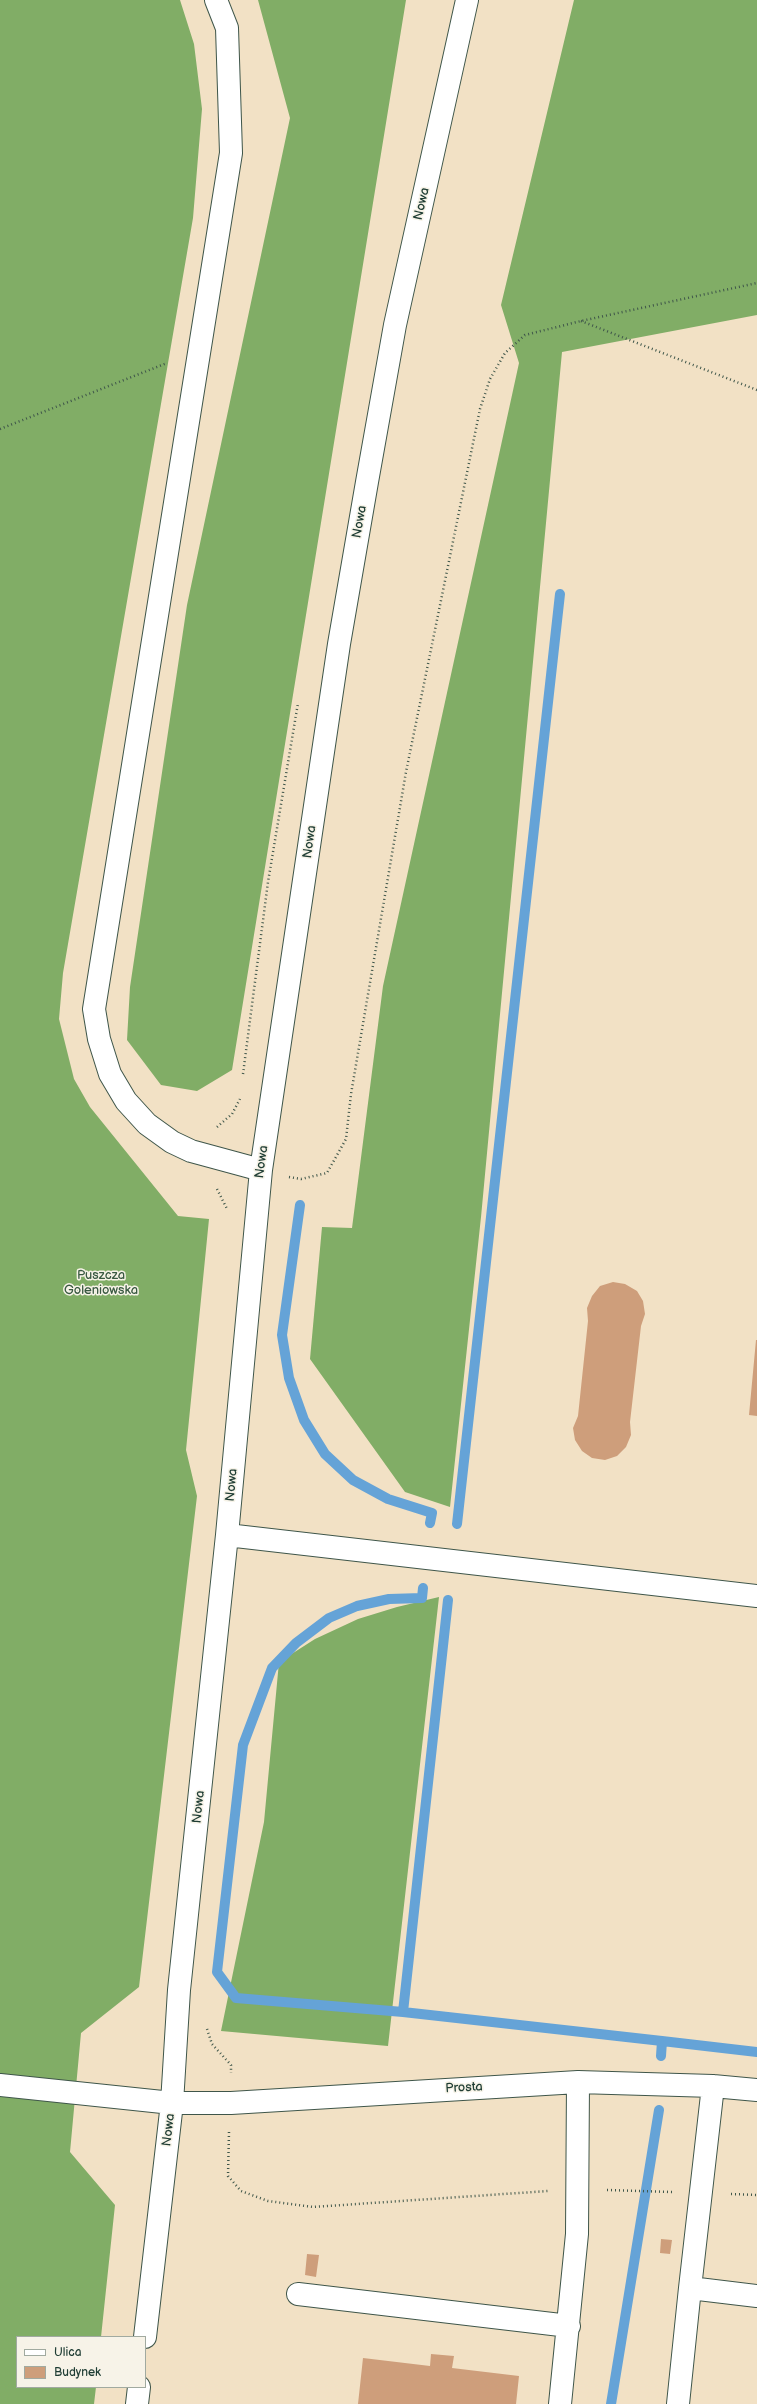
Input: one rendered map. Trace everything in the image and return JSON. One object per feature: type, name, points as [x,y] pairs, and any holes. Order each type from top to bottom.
[{"type":"street","points":[[216,0],[227,28],[232,153],[94,1009],[99,1039],[110,1074],[126,1101],[147,1124],[172,1142],[191,1151],[261,1170]]},
{"type":"street","name":"Nowa","points":[[145,2336],[172,2103],[179,1990],[227,1534],[261,1170],[339,644],[366,490],[396,325],[468,0]]},
{"type":"street","points":[[227,1534],[757,1596]]},
{"type":"street","points":[[560,2404],[577,2234],[578,2082]]},
{"type":"street","name":"Prosta","points":[[0,2085],[172,2103],[231,2103],[578,2082],[713,2086],[757,2090]]},
{"type":"street","points":[[678,2404],[700,2193],[713,2086]]},
{"type":"street","points":[[690,2288],[757,2296]]},
{"type":"street","points":[[298,2294],[569,2326]]},
{"type":"street","points":[[137,2404],[139,2388]]},
{"type":"path","points":[[261,1170],[301,1179],[326,1173],[346,1139],[351,1094],[406,772],[480,409],[490,379],[505,353],[525,335],[581,321],[757,283]]},
{"type":"path","points":[[581,321],[757,390]]},
{"type":"path","points":[[0,429],[199,351]]},
{"type":"path","points":[[230,2128],[228,2176],[241,2191],[268,2201],[313,2207],[577,2189],[757,2195]]},
{"type":"green space","name":"Puszcza Goleniowska","points":[[0,0],[180,0],[194,44],[202,109],[193,218],[63,973],[59,1019],[74,1079],[90,1107],[178,1216],[209,1219],[186,1450],[197,1496],[139,1987],[81,2033],[70,2152],[115,2205],[101,2336],[16,2336],[16,2388],[96,2388],[94,2404],[0,2404]]},
{"type":"green space","points":[[258,0],[406,0],[232,1070],[197,1091],[161,1085],[127,1040],[130,987],[187,605],[290,118]]},
{"type":"green space","points":[[574,0],[757,0],[757,315],[562,352],[481,1217],[450,1507],[405,1492],[310,1359],[322,1227],[352,1228],[383,986],[519,363],[501,305]]},
{"type":"green space","points":[[439,1597],[388,2046],[221,2031],[264,1822],[279,1662],[315,1639],[358,1619],[397,1607]]},
{"type":"building","points":[[613,1282],[625,1284],[637,1291],[643,1301],[645,1314],[641,1326],[630,1422],[631,1435],[626,1447],[617,1456],[605,1460],[592,1458],[582,1451],[575,1440],[573,1428],[578,1416],[588,1321],[587,1308],[592,1296],[600,1286]]},
{"type":"building","points":[[757,1340],[757,1416],[749,1415]]},
{"type":"building","points":[[661,2239],[672,2240],[670,2254],[660,2253]]},
{"type":"building","points":[[307,2254],[319,2255],[316,2277],[305,2275]]},
{"type":"building","points":[[431,2354],[454,2356],[452,2368],[519,2376],[516,2404],[358,2404],[363,2358],[430,2366]]},
{"type":"waterway","points":[[457,1524],[560,594]]},
{"type":"waterway","points":[[300,1205],[282,1335],[289,1378],[304,1420],[325,1454],[353,1480],[388,1499],[432,1513],[430,1523]]},
{"type":"waterway","points":[[423,1588],[422,1598],[389,1599],[357,1606],[329,1618],[296,1643],[272,1668],[243,1745],[217,1972],[236,1998],[403,2012],[662,2041],[661,2056]]},
{"type":"waterway","points":[[403,2012],[448,1600]]},
{"type":"waterway","points":[[662,2041],[757,2052]]},
{"type":"waterway","points":[[611,2404],[659,2110]]}]
